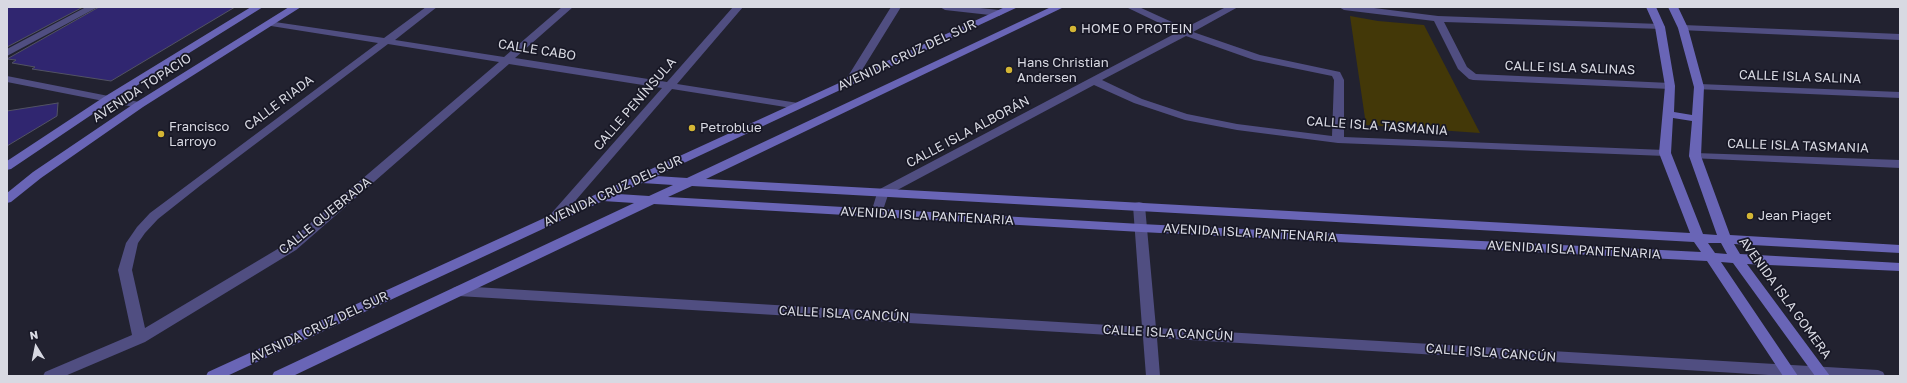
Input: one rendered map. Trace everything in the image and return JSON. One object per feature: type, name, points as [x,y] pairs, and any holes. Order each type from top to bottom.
[{"type":"street","points":[[7,53],[93,7]]},
{"type":"street","name":"AVENIDA TOPACIO","points":[[7,166],[108,99],[258,7]]},
{"type":"street","name":"AVENIDA TOPACIO","points":[[7,199],[36,175],[139,105],[296,7]]},
{"type":"street","name":"CALLE RIADA","points":[[140,338],[125,270],[132,243],[141,230],[154,216],[197,182],[432,7]]},
{"type":"street","name":"CALLE QUEBRADA","points":[[50,376],[140,338],[291,247],[568,7]]},
{"type":"street","name":"CALLE PENÍNSULA","points":[[553,218],[738,7]]},
{"type":"street","points":[[850,81],[896,7]]},
{"type":"street","points":[[945,7],[999,13]]},
{"type":"street","name":"AVENIDA CRUZ DEL SUR","points":[[213,376],[1012,7]]},
{"type":"street","name":"AVENIDA CRUZ DEL SUR","points":[[279,376],[1059,7]]},
{"type":"street","points":[[1131,7],[1185,32],[1258,58],[1336,74],[1339,80],[1338,140]]},
{"type":"street","name":"CALLE ISLA ALBORÁN","points":[[882,193],[1233,7]]},
{"type":"street","points":[[1344,7],[1438,19],[1660,27]]},
{"type":"street","points":[[1651,7],[1660,27],[1670,86],[1665,153],[1698,238],[1789,373]]},
{"type":"street","name":"AVENIDA ISLA GOMERA","points":[[1673,7],[1683,28],[1699,87],[1695,156],[1725,240],[1736,258],[1821,374]]},
{"type":"street","name":"CALLE ISLA SALINAS","points":[[1438,19],[1463,69],[1469,75],[1478,78],[1670,86]]},
{"type":"street","name":"CALLE CABO","points":[[271,23],[798,106]]},
{"type":"street","points":[[1683,28],[1900,38]]},
{"type":"street","points":[[7,79],[139,105]]},
{"type":"street","name":"CALLE ISLA TASMANIA","points":[[1095,81],[1138,101],[1186,117],[1237,127],[1338,140],[1665,153]]},
{"type":"street","name":"CALLE ISLA SALINA","points":[[1699,87],[1900,95]]},
{"type":"street","points":[[1668,114],[1697,119]]},
{"type":"street","name":"CALLE ISLA TASMANIA","points":[[1695,156],[1900,164]]},
{"type":"street","name":"AVENIDA ISLA PANTENARIA","points":[[637,179],[1900,249]]},
{"type":"street","points":[[876,213],[882,193]]},
{"type":"street","name":"AVENIDA ISLA PANTENARIA","points":[[601,196],[1141,228],[1710,256],[1900,267]]},
{"type":"street","points":[[1138,206],[1153,376]]},
{"type":"street","name":"CALLE ISLA CANCÚN","points":[[458,291],[1149,332],[1789,373],[1878,376]]},
{"type":"shaded area","points":[[1350,16],[1378,21],[1424,25],[1480,133],[1366,125]]},
{"type":"building","points":[[7,7],[83,7],[7,47]]},
{"type":"building","points":[[99,7],[235,7],[111,81],[32,69],[35,67],[12,63],[16,60],[7,59]]},
{"type":"building","points":[[58,103],[57,116],[7,146],[7,111]]},
{"type":"place","name":"HOME O PROTEIN","points":[[1073,29]]},
{"type":"place","name":"Hans Christian Andersen","points":[[1009,70]]},
{"type":"place","name":"Petroblue","points":[[692,128]]},
{"type":"place","name":"Francisco Larroyo","points":[[161,134]]},
{"type":"place","name":"Jean Piaget","points":[[1750,216]]}]
